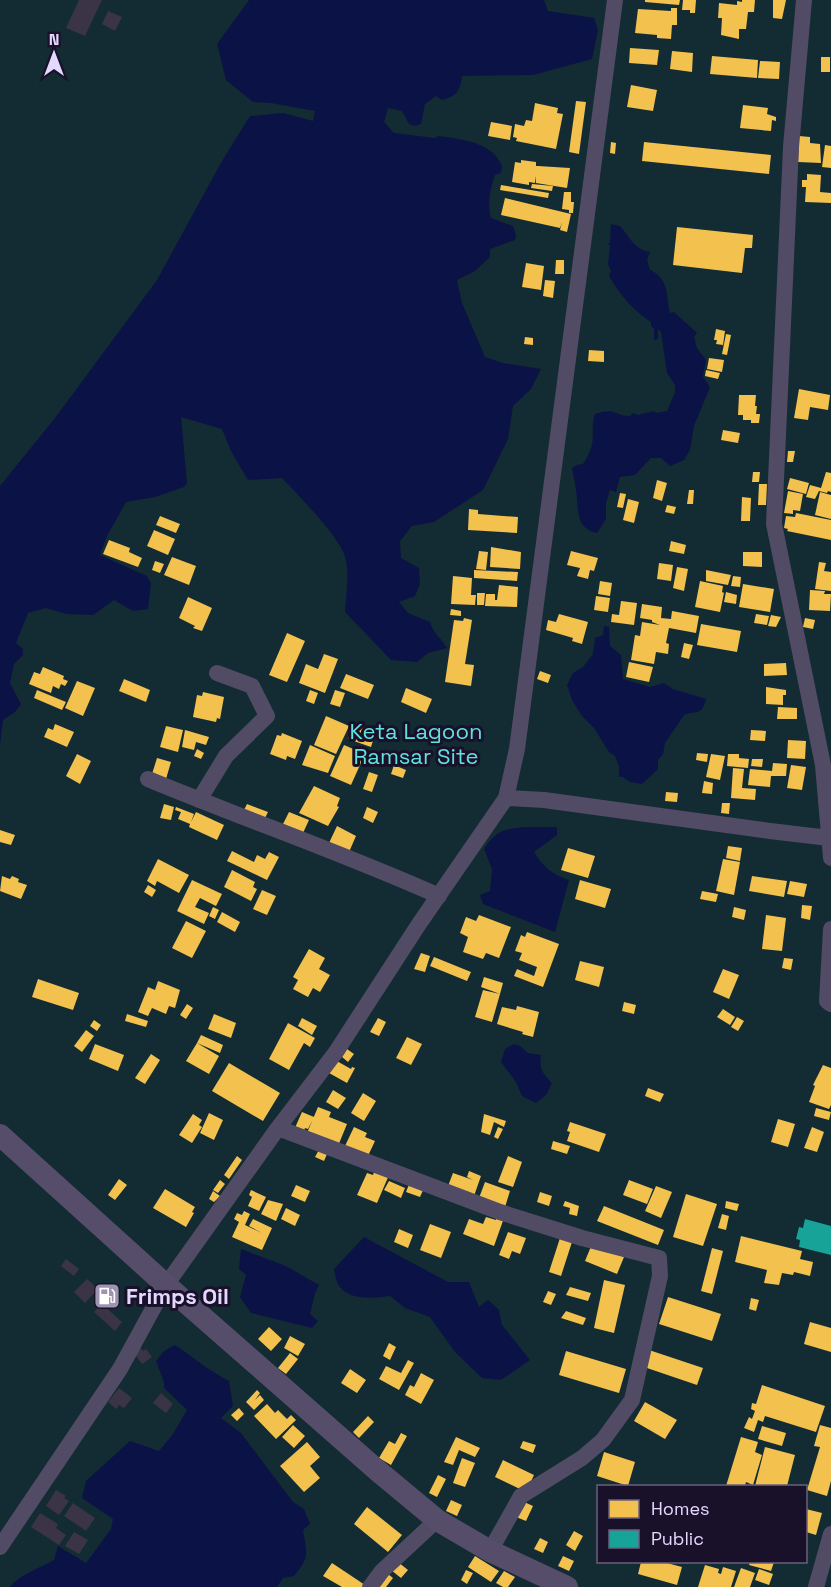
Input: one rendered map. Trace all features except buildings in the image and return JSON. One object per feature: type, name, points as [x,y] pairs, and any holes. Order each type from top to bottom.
[{"type":"main road","points":[[0,1135],[166,1285],[437,1520],[490,1551],[567,1587]]},
{"type":"street","points":[[0,1548],[120,1369],[166,1285],[278,1128],[336,1052],[506,798],[517,749],[615,0]]},
{"type":"street","points":[[804,0],[790,147],[774,524],[823,765],[831,858]]},
{"type":"street","points":[[199,800],[226,756],[267,716],[252,686],[217,674]]},
{"type":"street","points":[[148,779],[381,870],[439,896]]},
{"type":"street","points":[[506,798],[544,800],[829,838]]},
{"type":"street","points":[[831,929],[827,1000],[831,1004]]},
{"type":"street","points":[[278,1128],[500,1212],[582,1238],[659,1258],[660,1276],[632,1400],[603,1440],[582,1458],[521,1496],[490,1551]]},
{"type":"street","points":[[370,1587],[382,1571],[437,1520]]},
{"type":"street","points":[[816,1587],[831,1534]]},
{"type":"green space","name":"Keta Lagoon Ramsar Site","points":[[0,0],[831,0],[831,1587],[0,1587]]},
{"type":"shaded area","points":[[249,0],[544,0],[548,11],[594,18],[598,30],[592,59],[533,75],[462,76],[459,89],[454,95],[442,100],[436,96],[425,104],[421,124],[415,126],[409,124],[402,111],[388,108],[384,122],[394,133],[435,138],[438,136],[475,143],[494,154],[502,166],[501,173],[495,175],[492,186],[489,201],[491,218],[513,226],[515,240],[490,249],[490,257],[475,271],[457,280],[462,303],[485,357],[503,363],[541,369],[531,389],[513,406],[508,439],[483,490],[434,522],[412,526],[400,541],[401,558],[419,568],[420,584],[415,596],[399,602],[408,613],[430,622],[447,648],[428,653],[417,662],[391,660],[345,612],[346,560],[337,541],[318,517],[282,478],[248,480],[231,451],[222,429],[181,417],[187,483],[184,487],[155,497],[126,502],[107,536],[100,555],[147,576],[151,583],[148,609],[133,611],[114,600],[93,615],[66,614],[46,608],[28,613],[16,643],[23,649],[23,655],[14,664],[10,683],[21,704],[15,712],[3,720],[0,745],[0,486],[55,418],[157,280],[222,161],[250,116],[283,113],[313,121],[315,111],[253,102],[226,80],[217,44]]},
{"type":"shaded area","points":[[611,224],[620,226],[632,242],[650,252],[647,260],[650,270],[664,282],[670,313],[674,312],[697,333],[694,337],[697,348],[706,360],[703,377],[710,387],[694,426],[690,450],[684,460],[670,466],[661,458],[651,458],[635,475],[620,477],[616,492],[610,490],[606,503],[606,519],[597,533],[586,528],[580,520],[572,468],[583,464],[589,453],[595,414],[612,412],[630,416],[633,413],[638,415],[667,411],[675,392],[675,385],[667,373],[661,332],[658,329],[658,339],[654,340],[654,329],[651,322],[627,301],[609,276],[611,271],[608,264],[610,246],[608,243],[610,243]]},
{"type":"shaded area","points":[[604,626],[609,627],[610,646],[621,655],[623,679],[650,687],[664,683],[673,689],[706,699],[701,710],[684,715],[665,743],[663,754],[658,760],[658,769],[642,784],[619,777],[619,767],[615,756],[609,752],[594,728],[582,716],[572,700],[567,685],[573,673],[583,667],[593,654],[595,638],[603,635]]},
{"type":"shaded area","points":[[524,827],[557,827],[557,835],[534,852],[548,869],[569,880],[555,932],[483,904],[480,895],[490,891],[492,869],[484,849],[501,832]]},
{"type":"shaded area","points":[[514,1044],[528,1053],[541,1055],[542,1070],[552,1083],[546,1095],[536,1103],[522,1096],[516,1082],[501,1062],[505,1049]]},
{"type":"shaded area","points":[[364,1237],[448,1282],[469,1282],[479,1307],[488,1300],[499,1310],[502,1325],[530,1360],[501,1380],[482,1378],[455,1352],[430,1317],[405,1308],[390,1296],[363,1298],[350,1295],[340,1287],[334,1269]]},
{"type":"shaded area","points":[[241,1249],[286,1266],[319,1285],[310,1314],[318,1321],[312,1328],[251,1313],[240,1297],[246,1275],[239,1269]]},
{"type":"shaded area","points":[[175,1345],[229,1381],[233,1406],[221,1418],[241,1433],[293,1502],[304,1509],[310,1524],[303,1530],[306,1555],[299,1570],[294,1576],[283,1578],[277,1587],[10,1587],[25,1575],[54,1560],[58,1546],[86,1563],[111,1529],[113,1519],[82,1498],[86,1481],[130,1441],[159,1451],[173,1434],[187,1410],[164,1388],[156,1361],[164,1351]]},
{"type":"place","name":"Frimps Oil","points":[[107,1296]]}]
